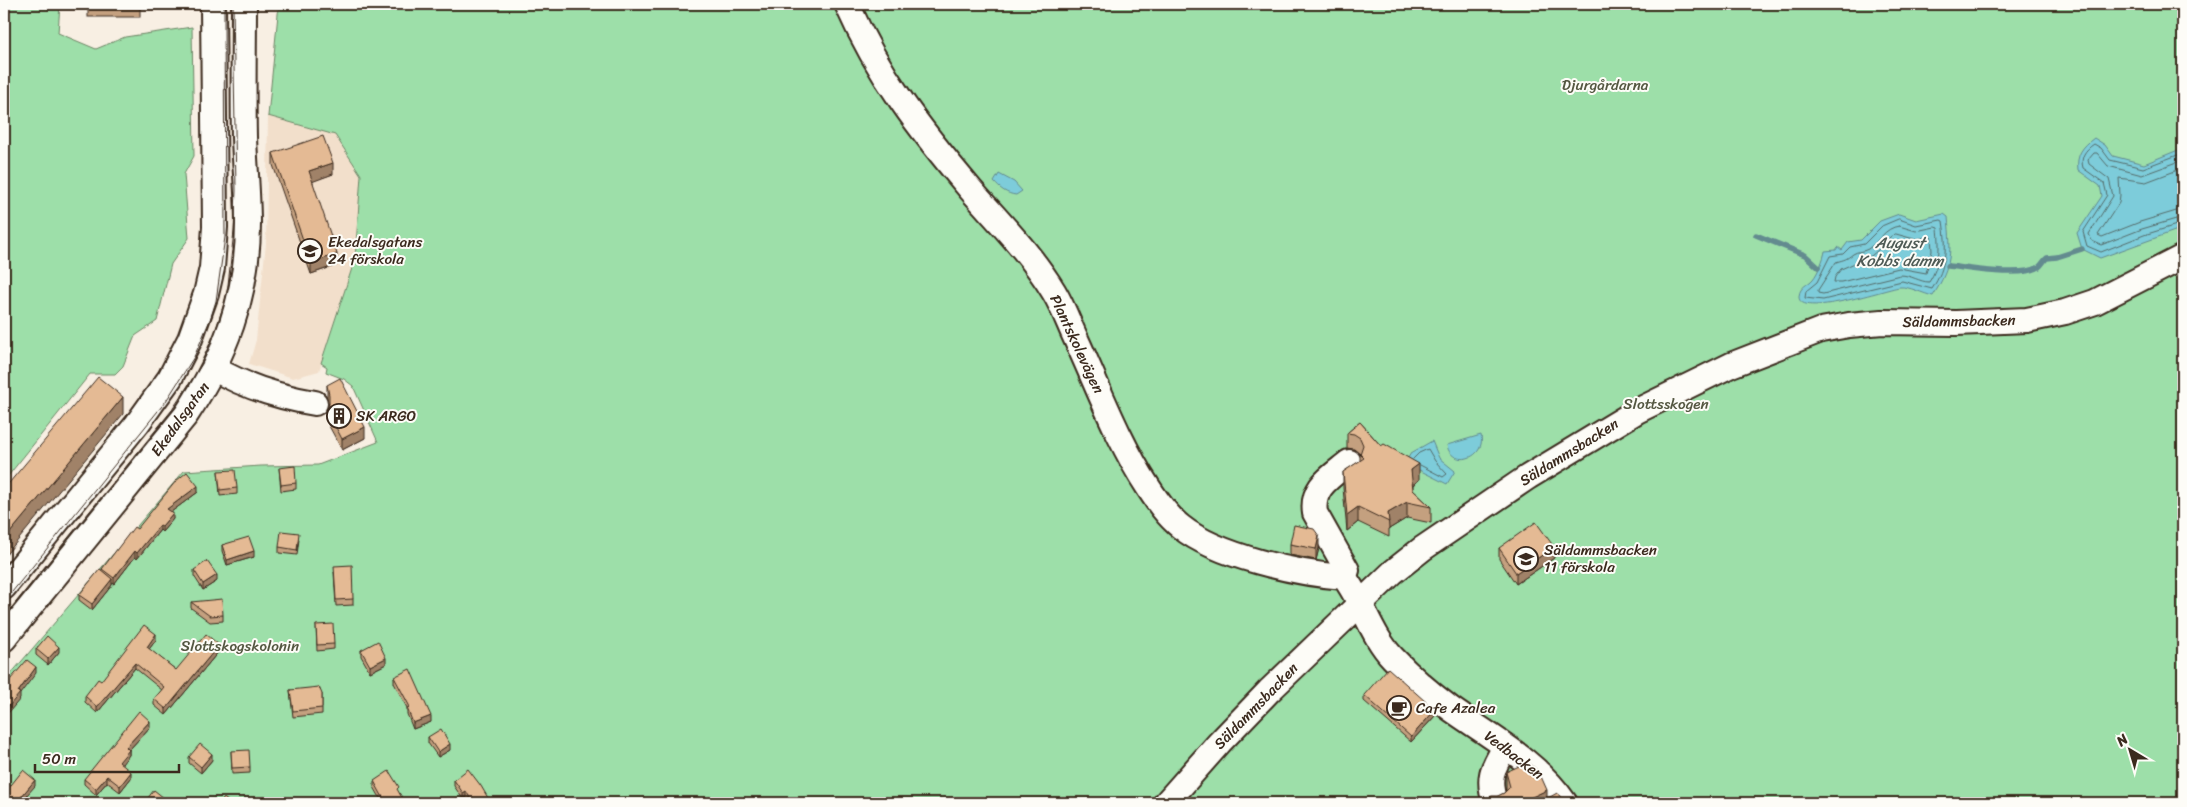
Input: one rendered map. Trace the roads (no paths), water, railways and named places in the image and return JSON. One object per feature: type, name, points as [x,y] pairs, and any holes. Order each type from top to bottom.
[{"type":"street","points":[[4,587],[137,424],[170,378],[190,339],[206,294],[212,268],[214,235],[213,4]]},
{"type":"street","name":"Ekedalsgatan","points":[[4,639],[186,416],[214,369],[228,338],[240,299],[246,260],[248,224],[244,136],[244,4]]},
{"type":"street","name":"Plantskolevägen","points":[[848,4],[861,37],[878,68],[918,126],[972,191],[1007,228],[1055,293],[1131,460],[1170,517],[1181,528],[1240,555],[1315,574],[1344,576]]},
{"type":"street","name":"Säldammsbacken","points":[[1166,803],[1220,742],[1360,602],[1422,549],[1542,467],[1637,411],[1731,365],[1821,330],[1850,324],[1882,322],[1956,323],[2017,320],[2065,312],[2095,302],[2183,257]]},
{"type":"street","points":[[214,369],[258,390],[315,403]]},
{"type":"street","points":[[1349,462],[1318,489],[1314,503],[1315,513],[1347,570],[1344,576],[1360,602]]},
{"type":"street","name":"Vedbacken","points":[[1360,602],[1382,643],[1394,659],[1449,708],[1531,764],[1553,786],[1565,803]]},
{"type":"street","points":[[1495,803],[1490,788],[1490,775],[1505,746]]},
{"type":"water","points":[[2094,138],[2105,145],[2113,156],[2144,164],[2183,148],[2183,228],[2100,258],[2082,249],[2077,233],[2102,196],[2100,186],[2078,170],[2078,160],[2081,152]]},
{"type":"water","points":[[999,174],[1014,182],[1022,191],[1016,195],[1001,189],[994,182]]},
{"type":"water","name":"August Kobbs damm","points":[[1899,214],[1916,220],[1944,214],[1948,217],[1949,258],[1940,285],[1933,296],[1900,287],[1827,304],[1812,305],[1802,303],[1799,296],[1800,293],[1815,276],[1825,251],[1836,250],[1838,247],[1842,250],[1848,242],[1861,240],[1880,221]]},
{"type":"water","points":[[1481,435],[1481,444],[1478,450],[1467,458],[1455,457],[1447,445]]},
{"type":"water","points":[[1432,441],[1439,458],[1455,471],[1447,484],[1405,463],[1411,453]]},
{"type":"waterway","points":[[1756,235],[1805,255],[1818,267]]},
{"type":"waterway","points":[[1948,266],[2020,272],[2039,267],[2047,258],[2057,257],[2082,249]]},
{"type":"tram line","points":[[4,602],[166,401],[194,357],[210,320],[216,301],[225,237],[224,4]]},
{"type":"tram line","points":[[4,617],[172,410],[202,364],[211,345],[227,294],[234,231],[236,191],[233,4]]},
{"type":"place","name":"Ekedalsgatans 24 förskola","points":[[310,251]]},
{"type":"place","name":"SK ARGO","points":[[339,416]]},
{"type":"place","name":"Säldammsbacken 11 förskola","points":[[1526,559]]},
{"type":"place","name":"Cafe Azalea","points":[[1399,708]]},
{"type":"park label","name":"Djurgårdarna","points":[[1605,85]]},
{"type":"park label","name":"Slottsskogen","points":[[1666,404]]},
{"type":"park label","name":"Slottskogskolonin","points":[[240,646]]}]
